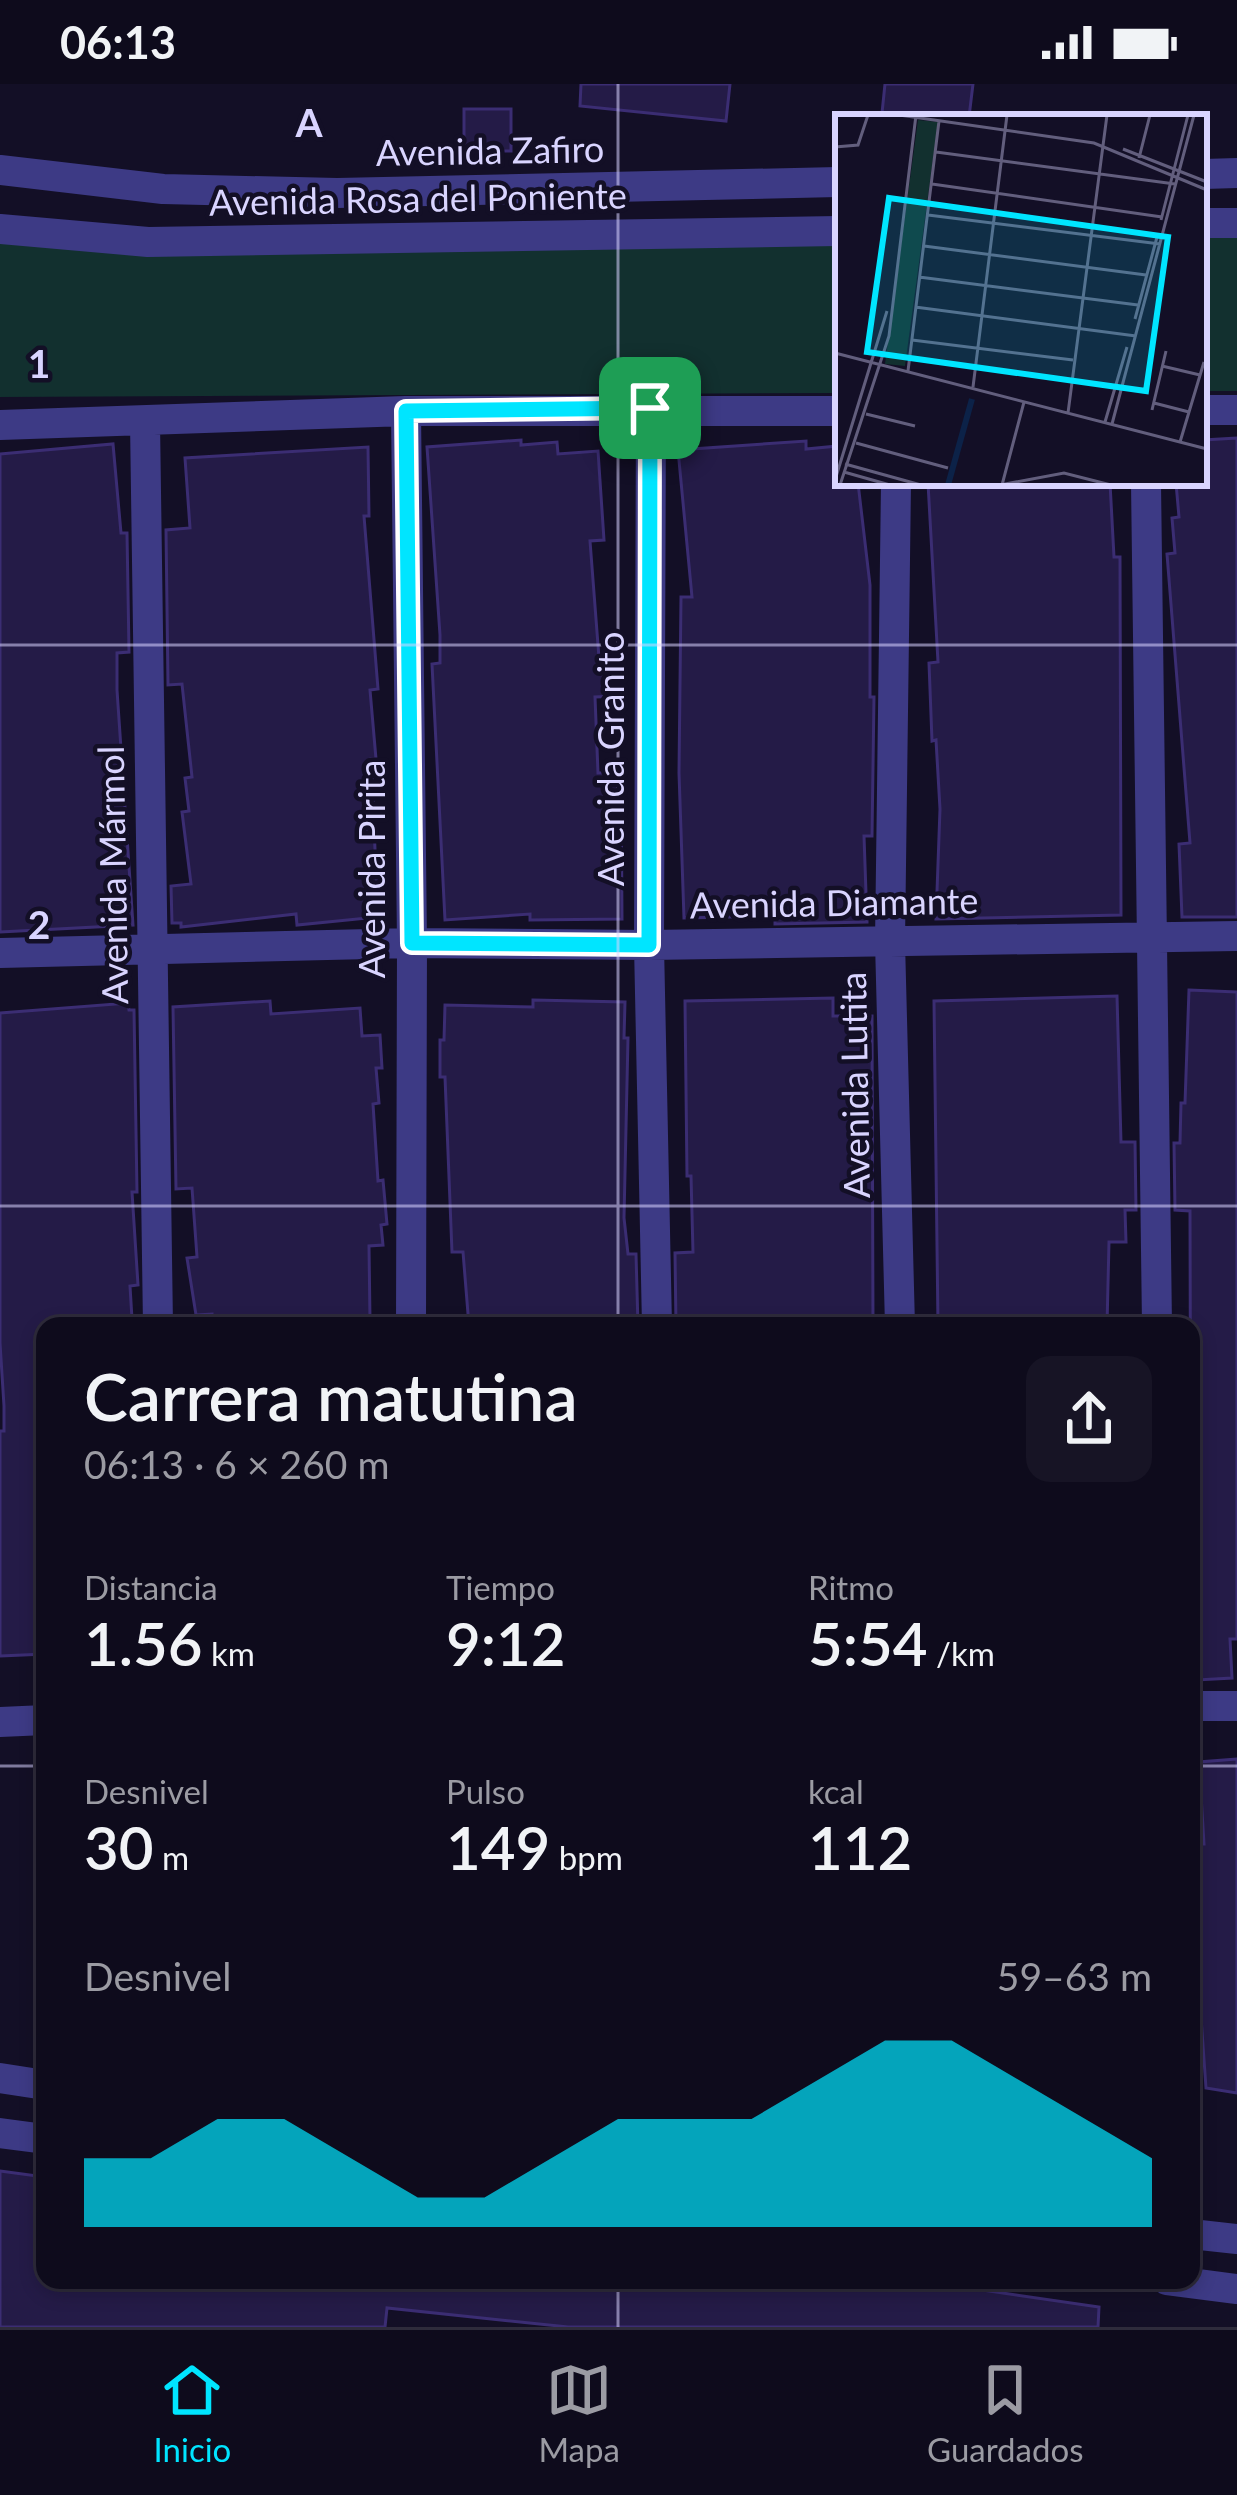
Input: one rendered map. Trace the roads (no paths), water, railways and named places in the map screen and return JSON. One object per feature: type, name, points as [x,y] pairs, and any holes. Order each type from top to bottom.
[{"type":"street","name":"Avenida Zafiro","points":[[0,170],[163,189],[337,193],[835,182]]},
{"type":"street","points":[[1207,174],[1237,173]]},
{"type":"street","name":"Avenida Rosa del Poniente","points":[[0,229],[148,242],[835,231]]},
{"type":"street","name":"Avenida Granito","points":[[650,408],[649,945],[656,1317]]},
{"type":"street","points":[[0,424],[406,411],[835,411]]},
{"type":"street","name":"Avenida Pirita","points":[[406,411],[411,1317]]},
{"type":"street","name":"Avenida Mármol","points":[[145,422],[158,1317]]},
{"type":"street","name":"Avenida Lutita","points":[[896,486],[890,942],[900,1317]]},
{"type":"street","points":[[1146,486],[1157,1317]]},
{"type":"street","name":"Avenida Diamante","points":[[0,953],[412,943],[649,945],[1237,936]]},
{"type":"street","points":[[1200,1706],[1237,1706]]},
{"type":"street","points":[[0,1722],[36,1720]]},
{"type":"street","points":[[0,2078],[36,2083]]},
{"type":"street","points":[[0,2133],[36,2138]]},
{"type":"street","points":[[1200,2235],[1237,2239]]},
{"type":"street","points":[[1200,2284],[1237,2289]]}]
